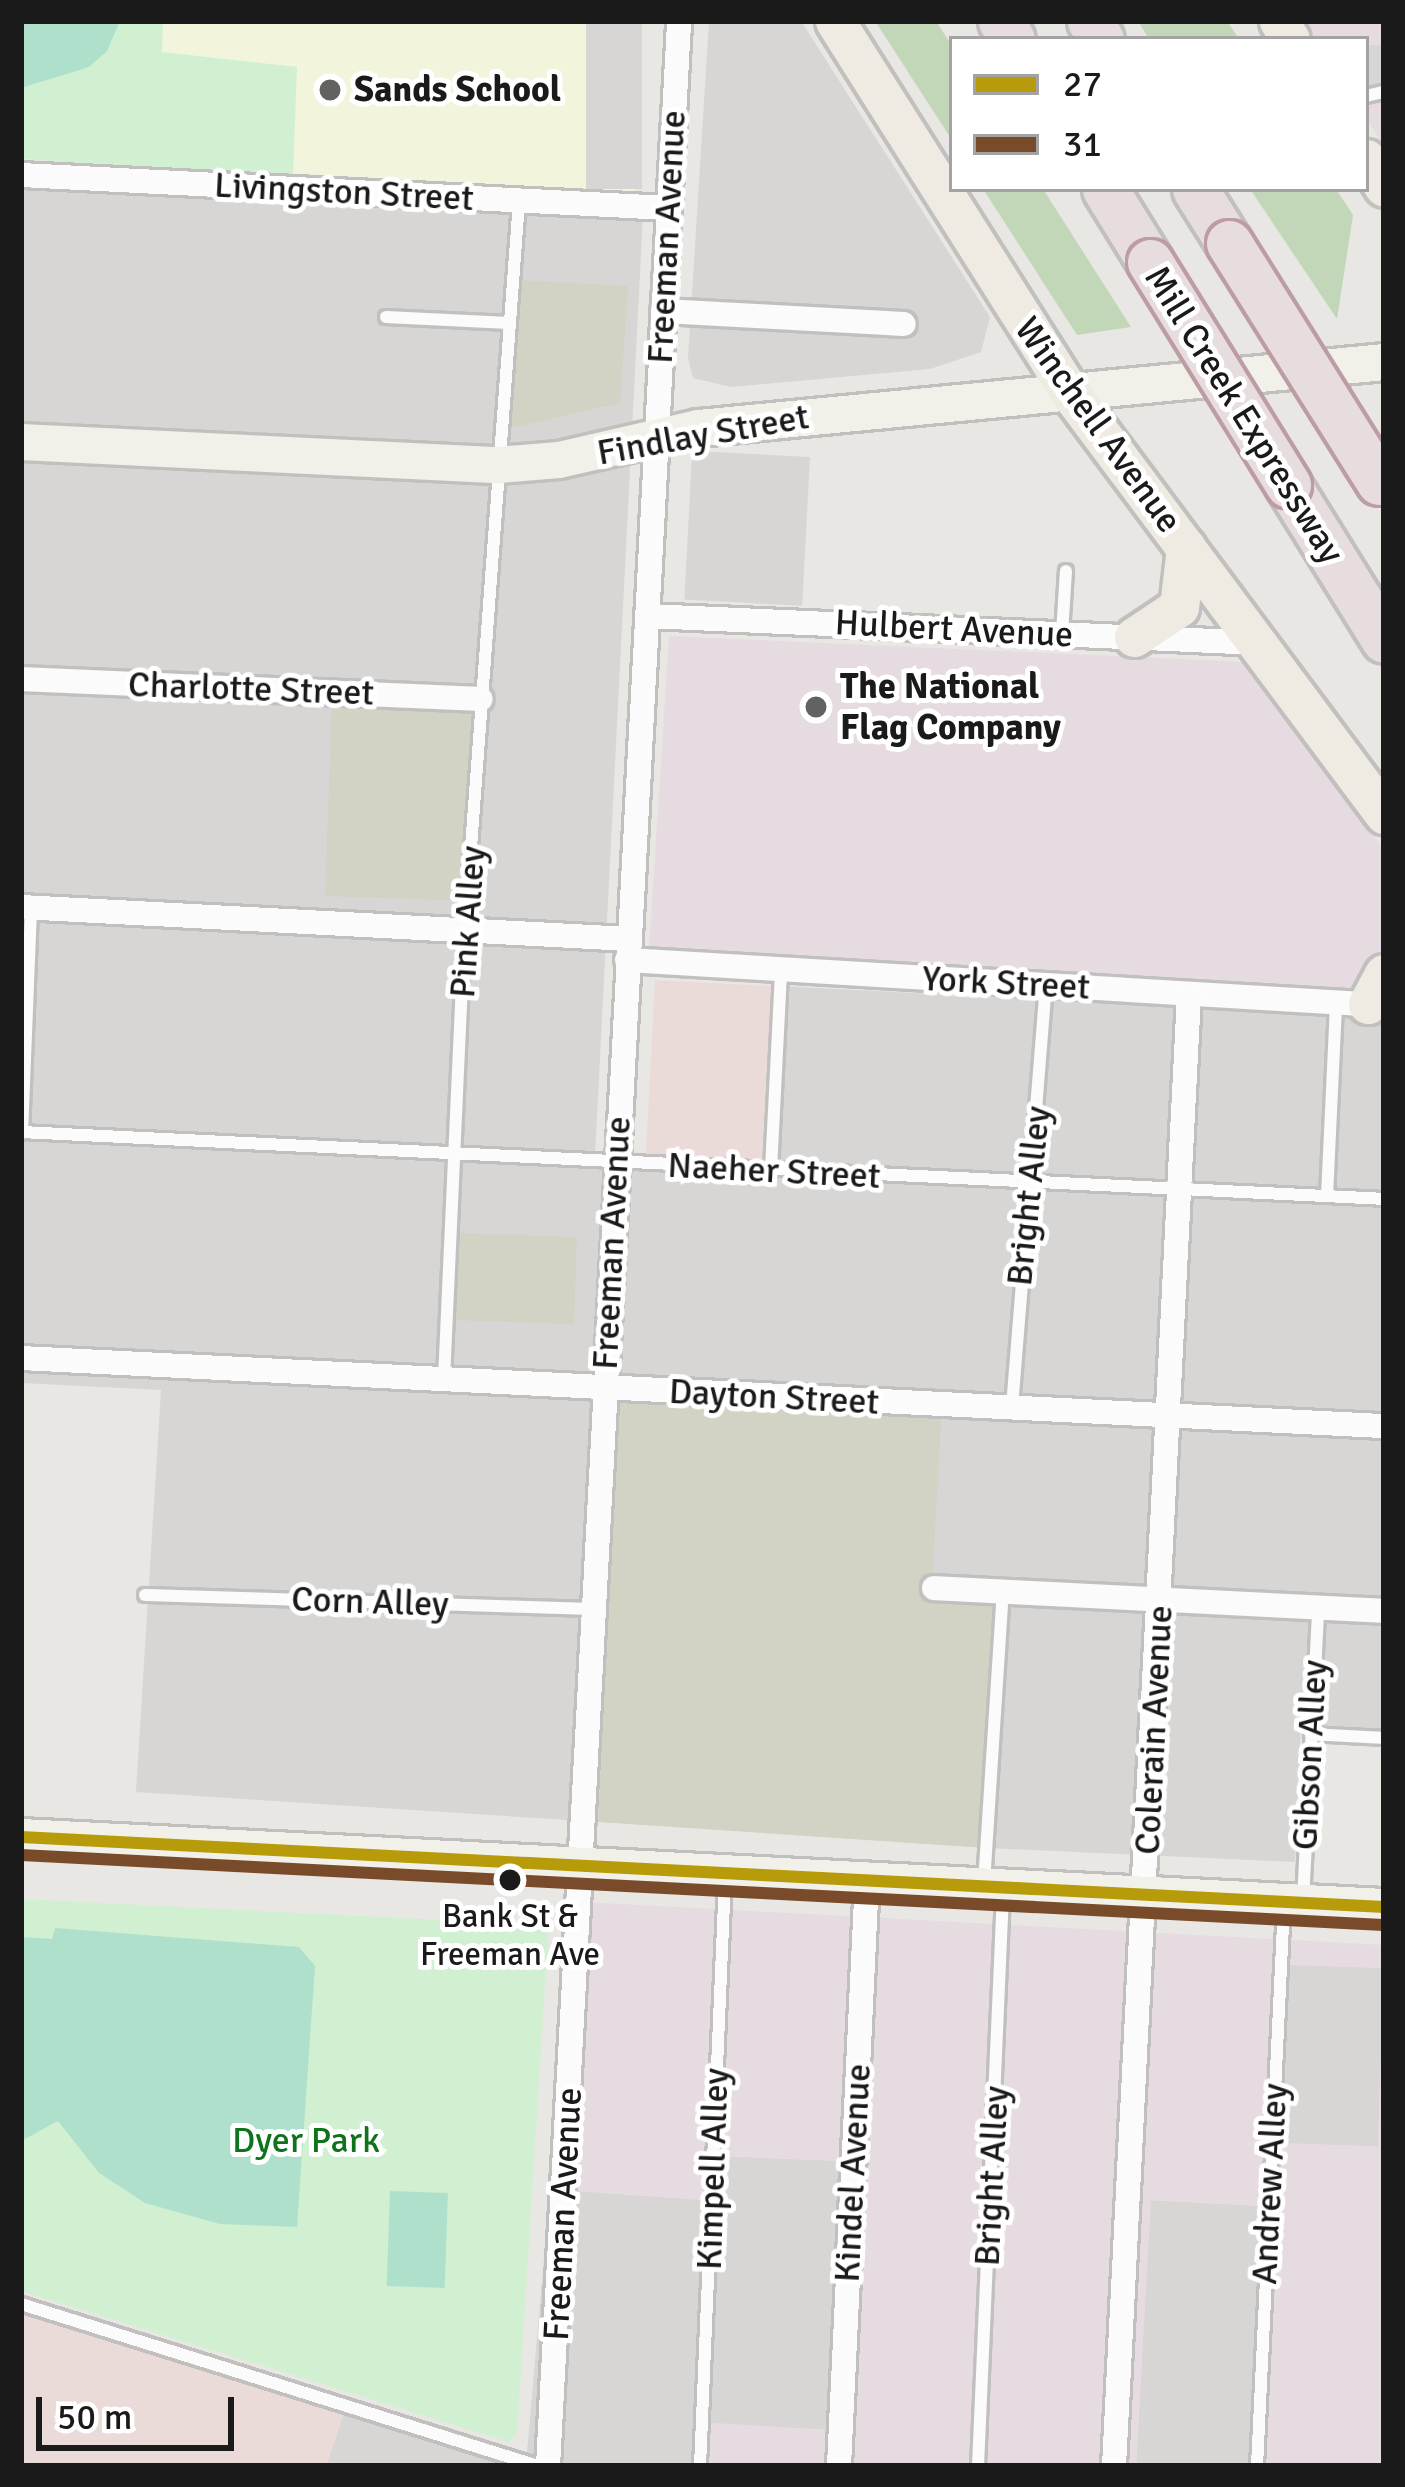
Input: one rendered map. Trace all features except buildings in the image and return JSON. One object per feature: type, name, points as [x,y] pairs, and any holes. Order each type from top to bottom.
[{"type":"highway","name":"Mill Creek Expressway","points":[[1107,192],[1384,640]]},
{"type":"highway","points":[[1197,192],[1382,486]]},
{"type":"main road","name":"Winchell Avenue","points":[[835,21],[1068,390],[1384,814]]},
{"type":"main road","points":[[1134,637],[1179,607],[1186,547]]},
{"type":"street","name":"Freeman Avenue","points":[[548,2466],[584,1864],[616,1163],[679,21]]},
{"type":"street","name":"Livingston Street","points":[[21,175],[667,208]]},
{"type":"street","points":[[663,311],[904,324]]},
{"type":"street","name":"Findlay Street","points":[[21,442],[498,465],[699,428],[1384,362]]},
{"type":"street","name":"Hulbert Avenue","points":[[648,616],[1259,643]]},
{"type":"street","name":"Charlotte Street","points":[[21,679],[481,699]]},
{"type":"street","name":"York Street","points":[[26,907],[470,929],[781,970],[1189,994],[1368,996]]},
{"type":"street","name":"Colerain Avenue","points":[[1114,2466],[1162,1599],[1189,994]]},
{"type":"street","name":"Dayton Street","points":[[21,1358],[1384,1426]]},
{"type":"street","points":[[934,1588],[1384,1611]]},
{"type":"street","points":[[21,1837],[1384,1907]]},
{"type":"street","name":"Kindel Avenue","points":[[839,2466],[867,1879]]},
{"type":"lane","name":"Pink Alley","points":[[444,1380],[481,699],[519,202]]},
{"type":"lane","points":[[386,317],[509,322]]},
{"type":"lane","points":[[1062,634],[1066,571]]},
{"type":"lane","points":[[22,1132],[26,907]]},
{"type":"lane","points":[[771,1170],[781,970]]},
{"type":"lane","name":"Bright Alley","points":[[1012,1407],[1025,1204],[1036,1183],[1046,985]]},
{"type":"lane","points":[[1327,1196],[1368,996]]},
{"type":"lane","name":"Naeher Street","points":[[22,1132],[1384,1199]]},
{"type":"lane","name":"Bright Alley","points":[[979,2466],[1003,1591]]},
{"type":"lane","name":"Corn Alley","points":[[145,1595],[595,1609]]},
{"type":"lane","name":"Gibson Alley","points":[[1293,1902],[1311,1734],[1318,1607]]},
{"type":"lane","points":[[1311,1734],[1384,1738]]},
{"type":"lane","name":"Kimpell Alley","points":[[700,2466],[725,1872]]},
{"type":"lane","name":"Andrew Alley","points":[[1257,2466],[1293,1902]]},
{"type":"lane","points":[[21,2304],[538,2466]]},
{"type":"shaded area","name":"Sands School","points":[[21,21],[642,21],[634,192],[21,159]]},
{"type":"shaded area","points":[[21,21],[120,21],[107,51],[89,67],[21,88]]},
{"type":"shaded area","points":[[586,21],[642,21],[642,189],[586,189]]},
{"type":"shaded area","points":[[709,21],[801,21],[990,317],[981,352],[930,369],[731,387],[693,378],[688,358]]},
{"type":"shaded area","points":[[875,21],[936,21],[949,41],[949,135]]},
{"type":"shaded area","points":[[1138,21],[1227,21],[1237,36],[1147,36]]},
{"type":"shaded area","points":[[1305,21],[1384,21],[1384,146],[1369,123],[1369,36],[1314,36]]},
{"type":"shaded area","points":[[1369,45],[1384,45],[1384,111],[1369,86]]},
{"type":"shaded area","points":[[21,187],[643,215],[595,1156],[646,1160],[778,986],[1384,1017],[1384,1729],[1301,1724],[1295,1862],[986,1848],[996,1603],[930,1601],[942,1414],[616,1398],[598,1822],[136,1792],[161,1390],[21,1383]]},
{"type":"shaded area","points":[[985,192],[1045,192],[1131,327],[1077,335]]},
{"type":"shaded area","points":[[1252,192],[1338,192],[1353,215],[1337,319]]},
{"type":"shaded area","points":[[273,216],[504,224],[501,310],[270,302]]},
{"type":"shaded area","points":[[517,280],[628,286],[620,403],[510,428]]},
{"type":"shaded area","points":[[266,307],[376,311],[372,423],[262,419]]},
{"type":"shaded area","points":[[692,451],[810,457],[802,606],[684,600]]},
{"type":"shaded area","points":[[669,636],[1247,662],[1384,850],[1384,964],[1368,989],[649,950]]},
{"type":"shaded area","points":[[332,699],[475,704],[468,901],[325,896]]},
{"type":"shaded area","points":[[655,980],[778,986],[768,1166],[646,1160]]},
{"type":"shaded area","points":[[965,1024],[1039,1028],[1031,1174],[957,1170]]},
{"type":"shaded area","points":[[456,1233],[577,1237],[574,1324],[453,1320]]},
{"type":"shaded area","points":[[616,1397],[942,1413],[931,1600],[997,1603],[986,1848],[598,1822]]},
{"type":"shaded area","points":[[339,1698],[431,1702],[427,1797],[311,1792],[307,1713],[337,1714]]},
{"type":"shaded area","points":[[566,1901],[1384,1945],[1384,2466],[1249,2466],[1263,2206],[1151,2200],[1136,2466],[695,2466],[697,2422],[829,2430],[842,2161],[721,2156],[719,2201],[550,2189]]},
{"type":"shaded area","points":[[55,1928],[299,1947],[315,1966],[297,2227],[220,2224],[145,2203],[99,2173],[58,2121],[21,2141],[21,1937],[52,1939]]},
{"type":"shaded area","points":[[1289,1965],[1384,1968],[1378,2146],[1283,2143]]},
{"type":"shaded area","points":[[721,2156],[842,2161],[829,2430],[698,2423],[695,2466],[326,2466],[349,2398],[527,2452],[550,2189],[718,2201]]},
{"type":"shaded area","points":[[390,2191],[448,2193],[445,2288],[387,2286]]},
{"type":"shaded area","points":[[1150,2200],[1263,2206],[1249,2466],[1136,2466]]},
{"type":"shaded area","points":[[21,2296],[349,2398],[326,2466],[21,2466]]},
{"type":"green space","points":[[21,21],[163,21],[162,52],[297,67],[293,176],[21,159]]},
{"type":"green space","name":"Dyer Park","points":[[21,1899],[542,1925],[548,1934],[517,2434],[509,2442],[21,2291]]},
{"type":"transit line","name":"27","points":[[21,1837],[1384,1907]]},
{"type":"transit line","name":"31","points":[[21,1855],[1383,1925]]},
{"type":"place","name":"Sands School","points":[[330,90]]},
{"type":"place","name":"The National Flag Company","points":[[816,707]]},
{"type":"place","name":"Bank St & Freeman Ave","points":[[510,1880]]}]
